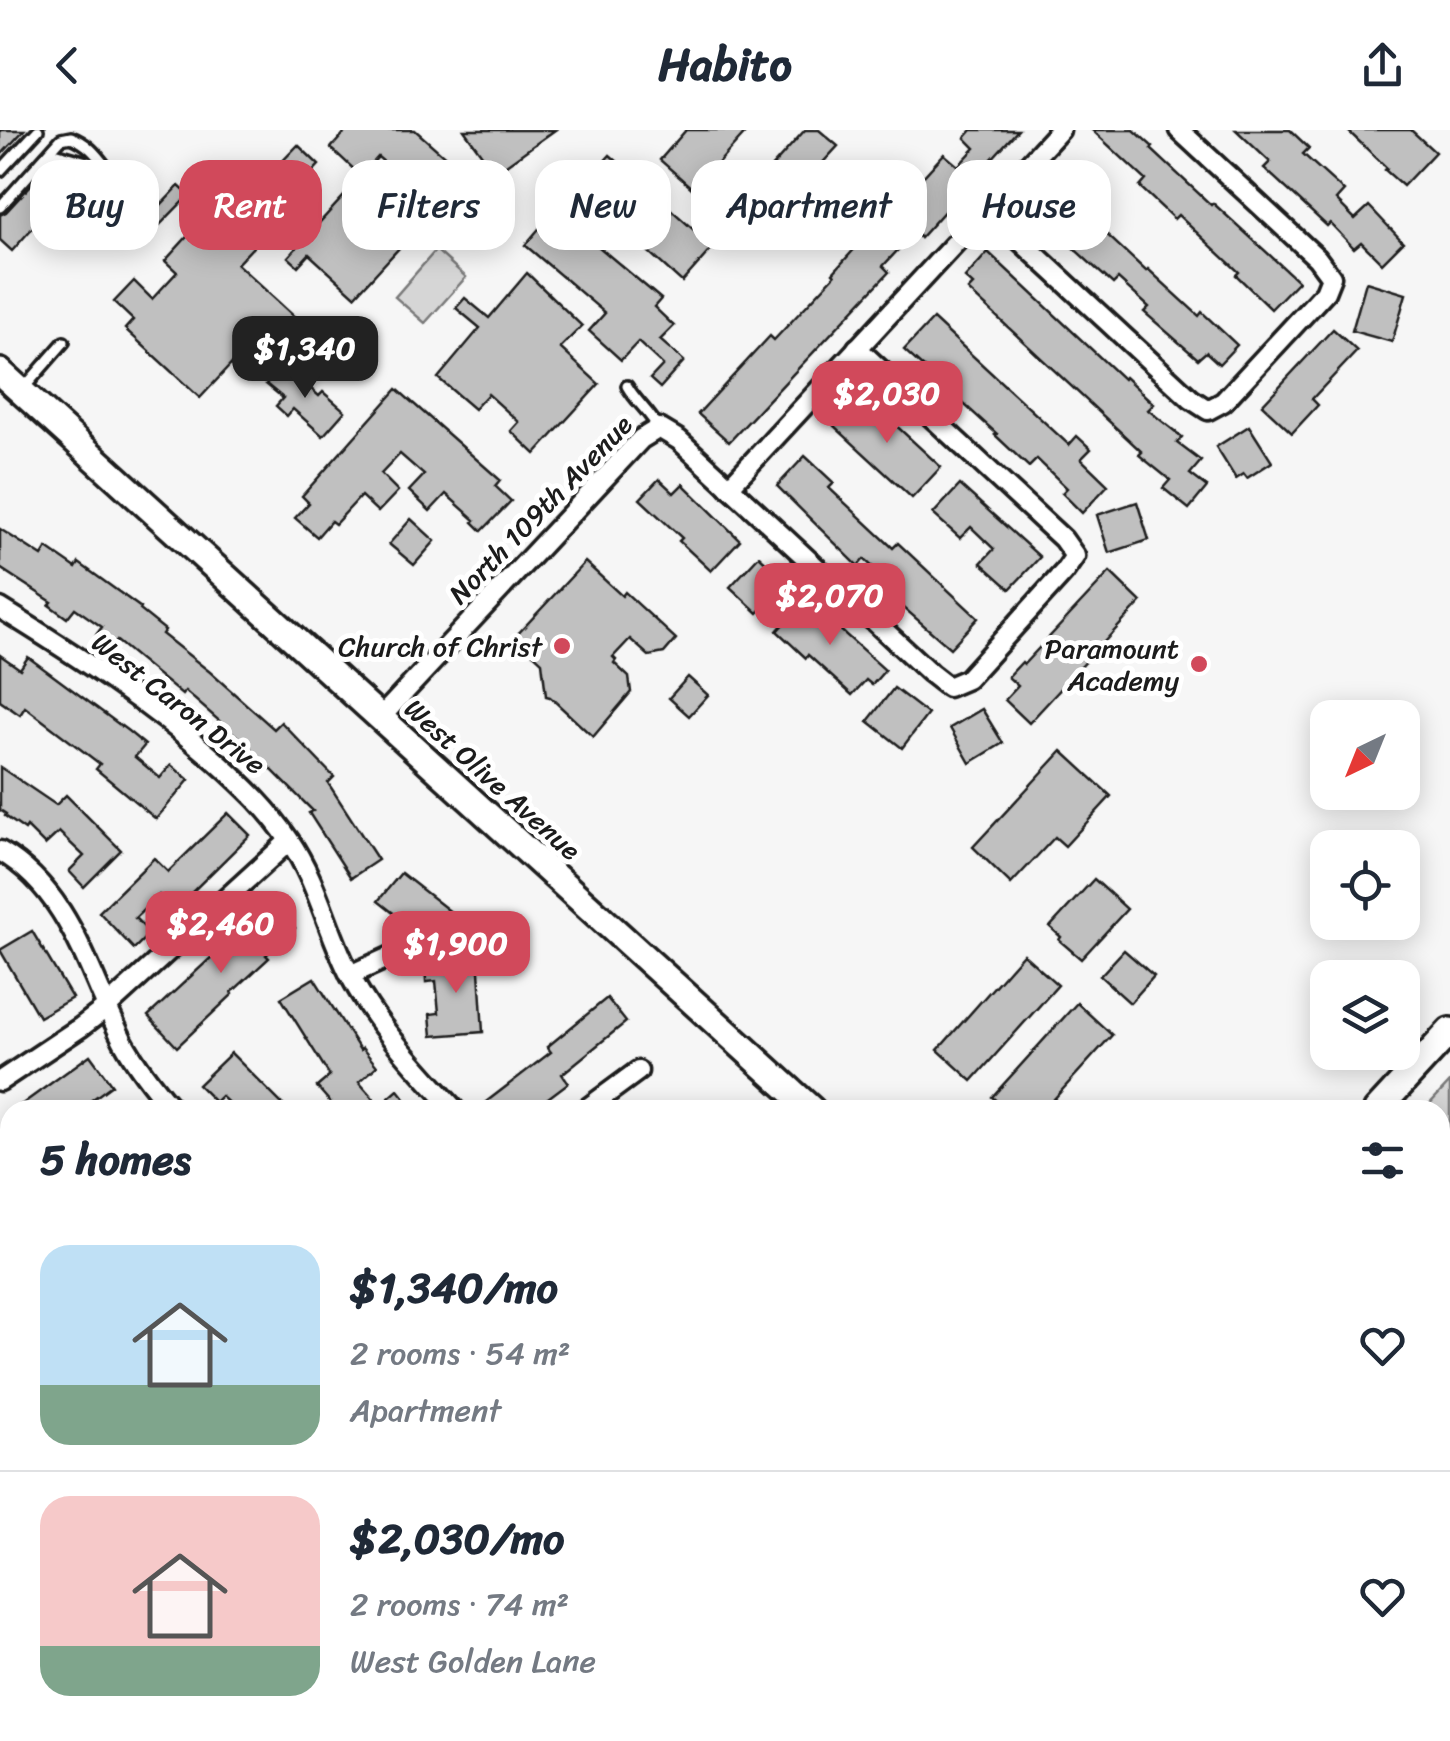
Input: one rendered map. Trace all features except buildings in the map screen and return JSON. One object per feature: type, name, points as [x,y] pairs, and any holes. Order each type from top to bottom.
[{"type":"main road","name":"West Olive Avenue","points":[[0,372],[801,1100]]},
{"type":"main road","points":[[1386,1100],[1450,1031]]},
{"type":"street","points":[[1032,160],[1060,130]]},
{"type":"street","points":[[1029,250],[1191,399],[1208,410],[1223,402],[1325,292],[1330,276],[1318,258],[1179,130]]},
{"type":"street","points":[[729,487],[949,250]]},
{"type":"street","points":[[659,428],[679,440],[930,673],[948,687],[968,679],[1074,556],[1063,539],[857,348]]},
{"type":"street","name":"North 109th Avenue","points":[[380,718],[641,439],[659,428]]},
{"type":"street","name":"West Caron Drive","points":[[0,608],[104,674],[194,742],[263,805],[306,868],[366,1004],[446,1100]]},
{"type":"street","points":[[0,1080],[107,1007],[290,840]]},
{"type":"street","points":[[0,851],[38,879],[59,906],[124,1043],[165,1100]]},
{"type":"street","points":[[350,975],[394,955]]},
{"type":"street","points":[[599,1100],[638,1071]]},
{"type":"lane","points":[[0,171],[38,130]]},
{"type":"lane","points":[[0,207],[61,140],[80,140],[102,160]]},
{"type":"lane","points":[[49,154],[79,160]]},
{"type":"lane","points":[[22,392],[64,342]]},
{"type":"lane","points":[[628,386],[634,400],[659,428]]},
{"type":"shaded area","points":[[436,250],[466,277],[425,323],[395,297]]},
{"type":"shaded area","points":[[1450,1082],[1450,1100],[1433,1100]]},
{"type":"place","name":"Church of Christ","points":[[562,646]]},
{"type":"place","name":"Paramount Academy","points":[[1199,664]]}]
